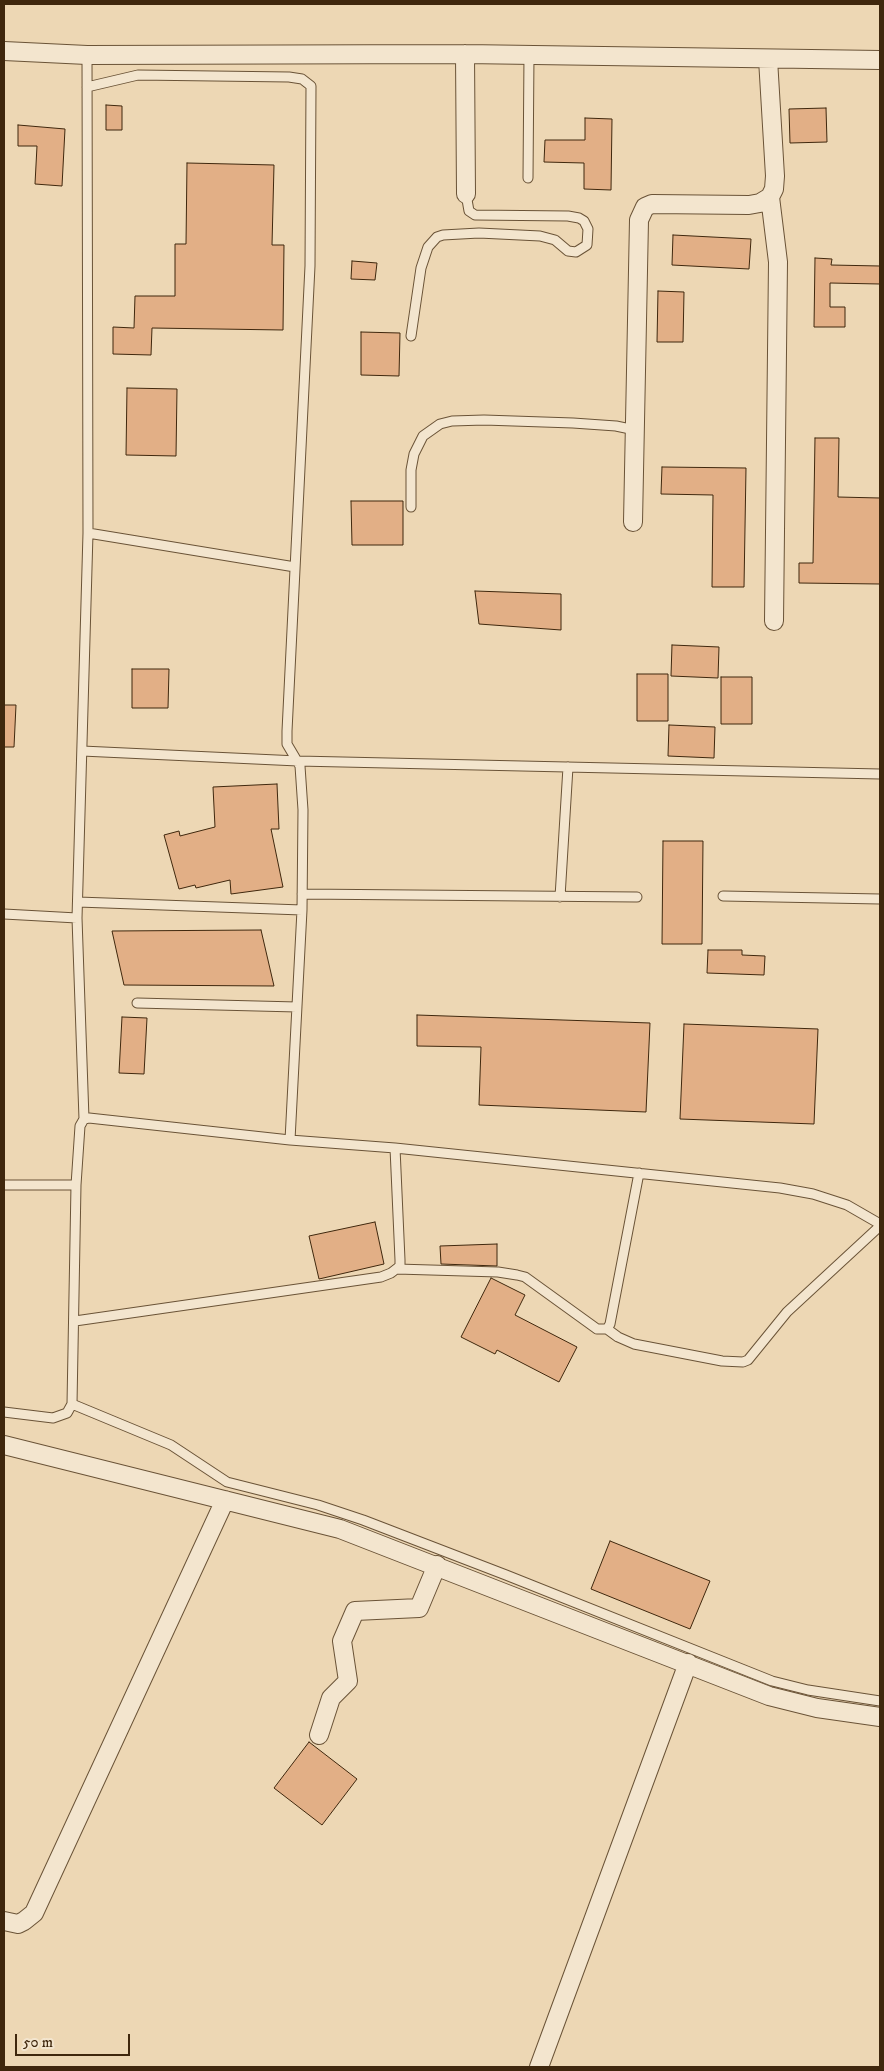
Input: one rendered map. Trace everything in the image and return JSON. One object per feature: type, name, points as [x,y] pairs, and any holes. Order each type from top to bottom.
[{"type":"street","points":[[4,51],[87,55],[465,54],[880,60]]},
{"type":"street","points":[[465,54],[466,194]]},
{"type":"street","points":[[633,522],[639,220],[645,207],[652,204],[749,206],[760,204],[770,197],[774,190],[775,176],[768,59]]},
{"type":"street","points":[[770,197],[778,262],[774,621]]},
{"type":"street","points":[[4,1445],[340,1529],[437,1565],[769,1696],[794,1704],[880,1717]]},
{"type":"street","points":[[4,1921],[18,1924],[34,1913],[225,1500]]},
{"type":"street","points":[[319,1735],[331,1698],[348,1681],[342,1642],[355,1611],[419,1608],[437,1565]]},
{"type":"street","points":[[539,2067],[688,1663]]},
{"type":"lane","points":[[4,1412],[53,1418],[64,1415],[69,1411],[72,1404],[76,1185],[80,1126],[84,1119],[77,918],[88,533],[87,55]]},
{"type":"lane","points":[[528,178],[529,55]]},
{"type":"lane","points":[[87,87],[138,75],[289,77],[302,79],[311,86],[310,266],[287,741],[298,761],[302,775],[303,810],[302,910],[290,1140]]},
{"type":"lane","points":[[412,336],[421,268],[428,247],[437,236],[443,234],[479,234],[540,236],[555,240],[568,250],[576,252],[588,245],[588,229],[584,221],[579,218],[568,216],[475,215],[469,211],[466,194]]},
{"type":"lane","points":[[411,507],[411,470],[414,454],[423,436],[440,424],[452,421],[484,420],[616,426],[635,430]]},
{"type":"lane","points":[[88,533],[295,567]]},
{"type":"lane","points":[[82,751],[298,761],[880,774]]},
{"type":"lane","points":[[560,897],[568,767]]},
{"type":"lane","points":[[302,894],[637,897]]},
{"type":"lane","points":[[723,896],[880,899]]},
{"type":"lane","points":[[78,902],[302,910]]},
{"type":"lane","points":[[4,914],[77,918]]},
{"type":"lane","points":[[137,1003],[297,1007]]},
{"type":"lane","points":[[84,1119],[94,1117],[290,1140],[395,1148],[780,1188],[813,1194],[847,1206],[880,1225],[788,1312],[752,1356],[743,1362],[722,1361],[634,1344],[618,1337],[607,1329],[597,1329],[525,1277],[517,1274],[397,1269]]},
{"type":"lane","points":[[75,1321],[391,1274],[397,1269],[400,1260],[395,1148]]},
{"type":"lane","points":[[607,1329],[610,1324],[638,1173]]},
{"type":"lane","points":[[4,1185],[76,1185]]},
{"type":"lane","points":[[72,1404],[171,1445],[221,1479],[232,1484],[318,1506],[363,1520],[772,1681],[808,1690],[880,1701]]},
{"type":"building","points":[[106,105],[122,106],[122,130],[106,130]]},
{"type":"building","points":[[826,108],[827,142],[790,143],[789,109]]},
{"type":"building","points":[[585,118],[612,119],[611,190],[584,189],[584,163],[544,162],[545,140],[585,140]]},
{"type":"building","points":[[18,125],[65,129],[62,186],[35,184],[37,146],[18,146]]},
{"type":"building","points":[[187,163],[274,165],[272,245],[284,245],[283,330],[152,328],[151,355],[113,354],[113,327],[134,328],[135,296],[175,296],[175,244],[186,244]]},
{"type":"building","points":[[673,235],[751,239],[749,269],[672,265]]},
{"type":"building","points":[[815,258],[832,259],[831,265],[880,266],[880,284],[830,283],[830,307],[845,307],[845,327],[814,327]]},
{"type":"building","points":[[352,261],[377,263],[375,280],[351,279]]},
{"type":"building","points":[[658,291],[684,292],[683,342],[657,342]]},
{"type":"building","points":[[361,332],[400,333],[399,376],[361,375]]},
{"type":"building","points":[[127,388],[177,389],[176,456],[126,455]]},
{"type":"building","points":[[815,438],[839,438],[838,497],[880,498],[880,584],[799,583],[799,563],[813,563]]},
{"type":"building","points":[[662,467],[746,468],[744,587],[712,587],[713,495],[661,494]]},
{"type":"building","points":[[351,501],[403,501],[403,545],[352,545]]},
{"type":"building","points":[[475,591],[561,594],[561,630],[479,624]]},
{"type":"building","points":[[672,645],[719,647],[718,678],[671,676]]},
{"type":"building","points":[[132,669],[169,669],[168,708],[132,708]]},
{"type":"building","points":[[637,674],[668,674],[668,721],[637,721]]},
{"type":"building","points":[[721,677],[752,677],[752,724],[721,724]]},
{"type":"building","points":[[4,705],[16,705],[14,747],[4,747]]},
{"type":"building","points":[[669,725],[715,727],[714,758],[668,756]]},
{"type":"building","points":[[277,784],[279,829],[271,829],[283,887],[231,894],[230,880],[196,888],[195,885],[179,889],[164,835],[179,831],[180,836],[215,827],[213,787]]},
{"type":"building","points":[[663,841],[703,841],[702,944],[662,944]]},
{"type":"building","points":[[261,930],[274,986],[124,985],[112,931]]},
{"type":"building","points":[[708,950],[742,950],[742,955],[765,956],[764,975],[707,973]]},
{"type":"building","points":[[417,1015],[650,1023],[646,1112],[479,1105],[481,1047],[417,1046]]},
{"type":"building","points":[[122,1017],[147,1018],[144,1074],[119,1073]]},
{"type":"building","points":[[684,1024],[818,1029],[814,1124],[680,1119]]},
{"type":"building","points":[[375,1222],[384,1264],[319,1279],[309,1236]]},
{"type":"building","points":[[497,1244],[497,1266],[441,1264],[440,1246]]},
{"type":"building","points":[[491,1278],[525,1295],[515,1315],[577,1347],[559,1382],[497,1350],[495,1354],[461,1337]]},
{"type":"building","points":[[610,1541],[710,1581],[690,1629],[591,1589]]},
{"type":"building","points":[[309,1742],[357,1779],[322,1825],[274,1788]]}]
